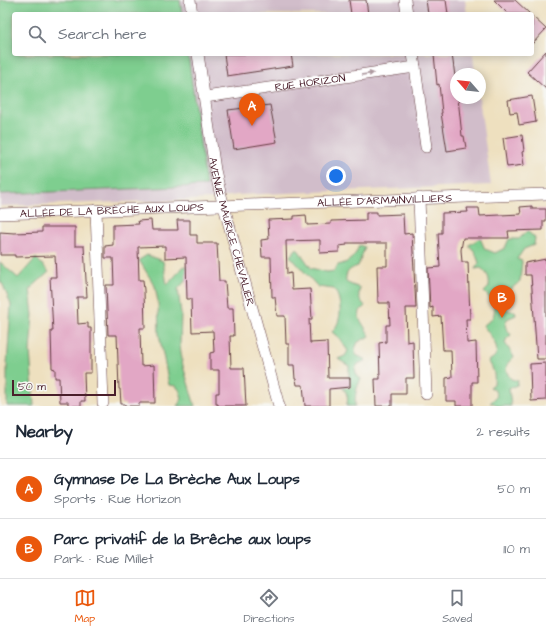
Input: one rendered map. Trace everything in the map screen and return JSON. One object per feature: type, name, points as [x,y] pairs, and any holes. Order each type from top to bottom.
[{"type":"street","points":[[190,0],[192,12]]},
{"type":"street","points":[[405,0],[407,12]]},
{"type":"street","name":"AVENUE MAURICE CHEVALIER","points":[[198,56],[215,170],[223,205],[279,406]]},
{"type":"street","points":[[413,56],[426,147]]},
{"type":"street","name":"RUE HORIZON","points":[[205,97],[415,67]]},
{"type":"street","name":"ALLÉE D'ARMAINVILLIERS","points":[[223,205],[240,206],[546,194]]},
{"type":"street","points":[[419,198],[426,394]]},
{"type":"street","name":"ALLÉE DE LA BRÈCHE AUX LOUPS","points":[[0,214],[223,205]]},
{"type":"street","points":[[96,210],[104,402]]},
{"type":"shaded area","points":[[0,0],[465,0],[467,12],[12,12],[12,56],[473,56],[474,68],[450,68],[450,104],[480,104],[491,185],[237,195],[210,199],[0,206]]},
{"type":"green space","points":[[0,0],[180,0],[182,12],[12,12],[12,56],[188,56],[206,186],[0,194]]},
{"type":"green space","points":[[527,231],[535,238],[534,245],[524,249],[517,259],[522,261],[520,281],[504,298],[507,309],[510,311],[515,311],[516,315],[507,319],[505,326],[511,335],[507,338],[505,343],[514,357],[507,365],[506,370],[511,379],[518,381],[517,385],[509,388],[511,406],[497,406],[494,403],[490,403],[497,396],[494,389],[490,387],[494,384],[494,375],[493,369],[488,361],[494,358],[497,349],[493,339],[483,325],[492,318],[494,314],[493,305],[484,292],[489,287],[489,281],[488,276],[481,268],[475,269],[479,263],[475,252],[469,245],[480,238],[485,249],[495,253],[505,248],[509,239],[519,239]]},
{"type":"green space","points":[[359,245],[365,247],[358,266],[352,268],[347,273],[346,282],[360,288],[360,298],[365,306],[360,311],[359,318],[370,336],[358,342],[355,349],[356,355],[366,360],[358,364],[355,369],[357,376],[361,379],[356,392],[355,406],[346,406],[348,400],[347,394],[339,385],[349,377],[349,366],[338,359],[345,356],[348,351],[339,338],[332,332],[336,327],[340,316],[339,299],[334,289],[318,287],[290,256],[297,248],[311,268],[327,272],[334,271],[338,265],[346,263],[352,258]]},
{"type":"green space","points":[[147,255],[163,261],[167,285],[184,266],[196,269],[178,289],[181,314],[180,345],[183,366],[195,406],[177,406],[182,399],[180,391],[176,386],[169,385],[159,334],[158,302],[155,286],[139,260]]},
{"type":"green space","points":[[36,258],[49,272],[30,289],[33,315],[30,351],[34,406],[7,406],[7,365],[11,305],[0,281],[0,262],[18,278]]},
{"type":"building","points":[[349,0],[366,0],[368,12],[351,12]]},
{"type":"building","points":[[426,0],[446,0],[448,12],[428,12]]},
{"type":"building","points":[[494,0],[515,0],[528,12],[506,12]]},
{"type":"building","points":[[534,18],[546,29],[534,42]]},
{"type":"building","points":[[546,51],[546,89],[527,72]]},
{"type":"building","points":[[224,56],[291,56],[293,66],[227,76]]},
{"type":"building","points":[[434,56],[452,56],[454,68],[450,68],[450,104],[459,104],[462,136],[464,136],[466,148],[447,151],[441,113],[439,84],[437,85]]},
{"type":"building","points":[[532,96],[536,122],[519,125],[517,112],[510,113],[508,100]]},
{"type":"building","points":[[270,105],[277,142],[234,149],[228,110]]},
{"type":"building","points":[[522,135],[524,165],[507,167],[503,138]]},
{"type":"building","points":[[532,206],[532,209],[546,209],[546,221],[543,221],[543,230],[508,231],[509,238],[463,238],[461,250],[462,262],[468,262],[470,319],[466,319],[467,343],[476,342],[477,382],[472,382],[472,406],[456,406],[456,401],[446,401],[446,378],[452,377],[451,350],[443,350],[441,316],[433,317],[433,307],[430,308],[428,268],[440,267],[438,233],[442,233],[442,213],[468,212],[467,208],[479,208],[480,216],[521,214],[520,207]]},
{"type":"building","points":[[366,212],[377,212],[377,215],[403,214],[404,234],[412,233],[416,308],[406,308],[407,342],[413,341],[414,378],[406,378],[406,394],[392,394],[392,406],[376,406],[375,379],[380,379],[379,343],[386,342],[386,325],[390,325],[389,303],[378,303],[377,266],[387,266],[387,243],[347,243],[347,245],[339,246],[339,252],[320,253],[320,240],[286,241],[287,274],[291,273],[292,290],[310,289],[312,319],[309,319],[310,343],[327,342],[328,378],[350,378],[350,387],[329,389],[329,406],[305,406],[303,385],[297,385],[294,365],[289,365],[289,344],[286,344],[285,316],[277,316],[275,297],[272,297],[271,257],[262,257],[261,240],[269,239],[268,220],[294,219],[294,216],[306,215],[307,225],[331,224],[331,221],[366,220]]},
{"type":"building","points":[[151,220],[152,230],[178,230],[177,220],[190,220],[190,235],[197,235],[197,243],[217,243],[219,281],[225,281],[227,308],[233,308],[234,336],[230,336],[231,368],[244,368],[246,406],[218,406],[218,404],[216,404],[216,393],[219,393],[219,370],[210,370],[210,353],[214,352],[213,331],[192,332],[191,299],[187,299],[186,257],[165,258],[165,246],[138,247],[139,280],[143,280],[144,290],[145,328],[140,328],[141,366],[154,365],[155,403],[139,403],[139,406],[125,406],[125,404],[121,404],[117,335],[108,335],[106,285],[114,285],[113,258],[105,258],[105,246],[113,245],[113,225],[139,224],[138,221]]},
{"type":"building","points":[[42,227],[75,227],[75,246],[84,246],[87,297],[77,297],[78,324],[88,323],[88,328],[91,328],[91,373],[84,373],[85,401],[81,401],[81,406],[68,406],[68,402],[60,402],[59,378],[55,378],[55,369],[52,368],[51,331],[53,331],[50,277],[56,277],[55,256],[15,257],[15,255],[0,255],[0,232],[42,232]]},
{"type":"building","points":[[546,259],[546,359],[537,359],[531,275],[525,275],[525,263]]},
{"type":"building","points":[[546,363],[546,400],[531,401],[530,364]]},
{"type":"place","name":"Gymnase De La Brèche Aux Loups","points":[[252,126]]},
{"type":"place","name":"Parc privatif de la Brêche aux loups","points":[[502,318]]}]
